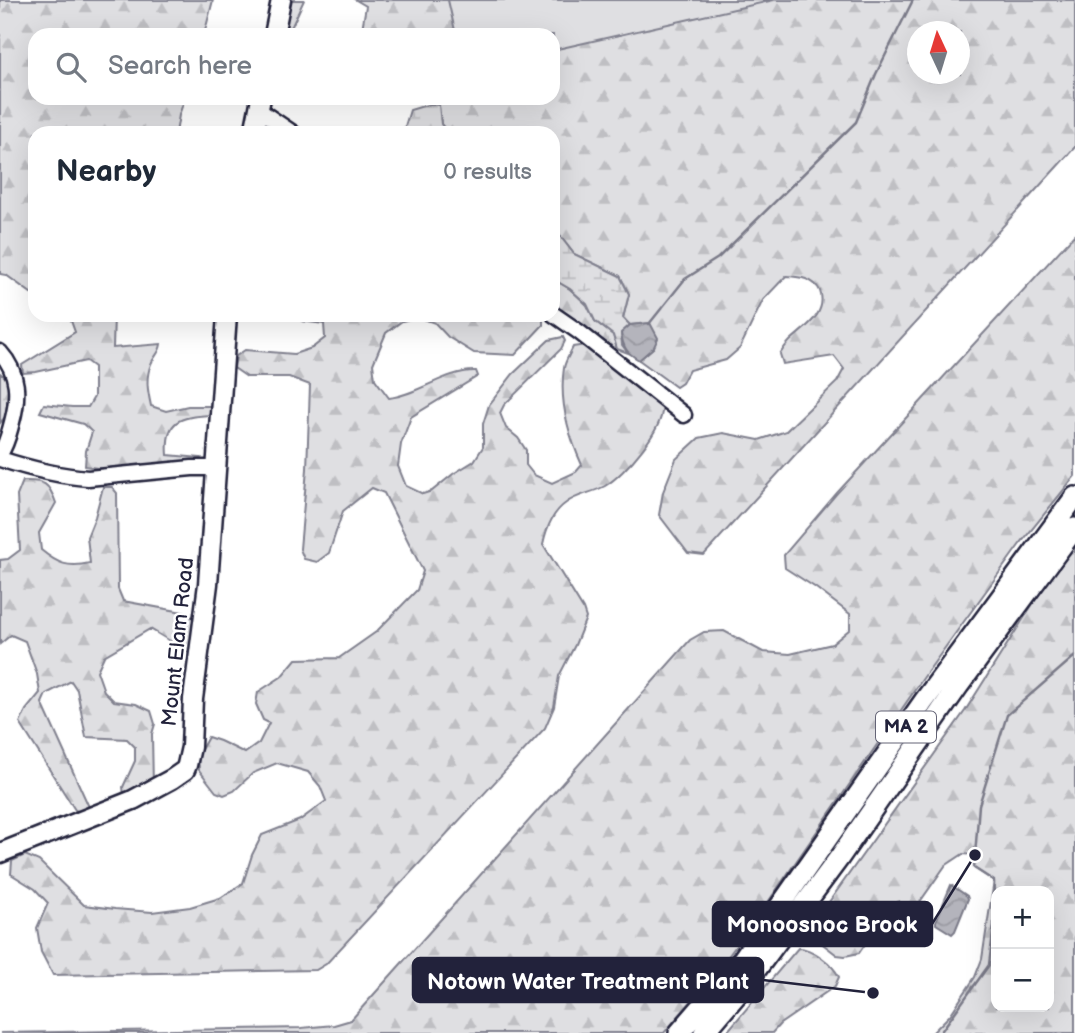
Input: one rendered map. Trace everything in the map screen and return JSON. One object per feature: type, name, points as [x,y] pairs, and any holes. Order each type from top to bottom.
[{"type":"highway","name":"MA 2","points":[[680,1033],[742,961],[924,701],[1075,497]]},
{"type":"highway","name":"MA 2","points":[[704,1033],[744,986],[839,858],[959,685],[1075,528]]},
{"type":"main road","points":[[275,28],[281,0]]},
{"type":"main road","points":[[255,126],[260,105]]},
{"type":"main road","name":"Mount Elam Road","points":[[0,853],[133,800],[172,779],[187,765],[206,607],[226,322]]},
{"type":"street","points":[[261,105],[285,126]]},
{"type":"street","points":[[560,319],[684,415]]},
{"type":"street","points":[[0,352],[10,365],[18,396],[7,442],[0,456],[58,474],[88,478],[216,468]]},
{"type":"green space","points":[[0,0],[213,0],[206,28],[28,28],[28,105],[183,105],[177,126],[28,126],[28,291],[6,275],[0,274]]},
{"type":"green space","points":[[288,0],[304,0],[292,26],[284,28]]},
{"type":"green space","points":[[356,0],[1075,0],[1075,147],[704,555],[688,553],[659,515],[663,492],[676,459],[699,438],[723,433],[759,440],[786,431],[837,382],[844,369],[834,356],[783,364],[780,354],[782,350],[814,319],[822,299],[820,291],[810,281],[786,276],[763,300],[740,348],[726,360],[689,370],[682,383],[676,387],[639,360],[654,347],[650,323],[630,325],[623,318],[629,294],[620,276],[574,254],[560,236],[560,126],[443,126],[439,105],[560,105],[560,28],[362,28],[366,6]]},
{"type":"green space","points":[[448,0],[774,0],[560,48],[560,28],[454,28]]},
{"type":"green space","points":[[439,105],[443,126],[405,126],[410,110]]},
{"type":"green space","points":[[1075,234],[1075,476],[1020,544],[926,674],[766,905],[718,970],[664,1033],[0,1033],[301,1028],[334,1025],[351,1020],[690,640],[704,632],[724,631],[763,652],[790,654],[832,644],[850,629],[850,614],[785,568],[784,555],[837,493]]},
{"type":"green space","points":[[560,236],[574,254],[620,276],[629,294],[623,318],[630,325],[621,334],[622,345],[628,353],[617,349],[613,335],[595,321],[587,304],[560,283]]},
{"type":"green space","points":[[560,283],[587,305],[595,321],[613,335],[617,349],[560,311]]},
{"type":"green space","points":[[71,322],[114,322],[113,348],[161,344],[148,375],[151,406],[166,411],[188,406],[211,406],[210,415],[182,419],[172,427],[169,434],[168,455],[201,458],[196,463],[103,469],[85,466],[92,432],[83,424],[40,412],[44,404],[88,407],[94,397],[94,367],[86,361],[23,373],[22,365],[75,332]]},
{"type":"green space","points":[[309,322],[401,322],[386,333],[373,364],[375,379],[389,398],[454,374],[476,371],[478,376],[411,417],[401,444],[398,466],[406,486],[423,494],[432,491],[474,461],[483,447],[483,424],[489,405],[513,374],[549,340],[563,337],[565,341],[561,349],[504,405],[500,413],[506,428],[518,438],[526,450],[526,465],[534,475],[552,483],[576,472],[582,465],[569,430],[563,393],[565,365],[573,347],[585,345],[662,405],[657,425],[642,450],[605,486],[561,507],[546,533],[543,544],[586,618],[559,676],[554,707],[545,728],[326,964],[316,970],[53,975],[41,952],[37,928],[48,903],[35,889],[11,874],[12,861],[25,855],[39,861],[84,905],[115,909],[152,912],[190,907],[220,898],[243,883],[262,835],[300,820],[326,801],[320,786],[308,772],[277,763],[253,773],[234,791],[224,795],[216,792],[199,770],[198,755],[208,737],[245,753],[259,743],[269,723],[263,720],[256,704],[258,692],[281,677],[296,659],[339,658],[376,632],[417,590],[423,571],[384,493],[372,488],[343,511],[329,553],[317,562],[304,559],[300,549],[307,469],[310,385],[289,377],[247,377],[234,368],[236,356],[245,350],[294,354],[312,348],[325,338],[324,324]]},
{"type":"green space","points":[[432,322],[543,322],[543,325],[515,355],[474,353],[448,337]]},
{"type":"green space","points":[[0,373],[9,380],[6,416],[0,423]]},
{"type":"green space","points":[[23,481],[41,482],[51,491],[56,503],[39,533],[41,550],[58,562],[69,565],[90,563],[87,537],[103,487],[112,487],[117,493],[118,589],[123,601],[188,613],[195,620],[190,653],[150,629],[104,656],[97,671],[104,691],[114,701],[136,704],[151,711],[155,724],[152,734],[153,787],[124,795],[123,787],[135,761],[135,747],[127,739],[86,737],[77,690],[71,681],[46,694],[42,703],[89,807],[83,813],[75,810],[20,723],[26,710],[40,693],[37,674],[25,641],[11,635],[0,644],[0,560],[8,559],[20,550],[17,496]]},
{"type":"green space","points":[[1075,546],[1075,1033],[932,1033],[950,1015],[975,977],[982,959],[991,900],[991,1012],[1054,1012],[1054,886],[993,886],[994,881],[974,868],[975,855],[963,854],[945,866],[917,906],[902,920],[898,922],[901,907],[899,901],[891,906],[859,953],[837,955],[820,942],[814,926],[965,711],[1041,591]]},
{"type":"green space","points":[[798,948],[816,954],[832,967],[839,977],[835,986],[780,1024],[772,1033],[726,1033]]},
{"type":"water","points":[[650,323],[658,338],[654,347],[639,360],[626,350],[621,333],[630,325]]},
{"type":"water","points":[[951,885],[968,899],[952,934],[936,924]]},
{"type":"waterway","points":[[649,324],[685,279],[718,258],[856,122],[876,74],[913,0]]},
{"type":"waterway","points":[[940,1033],[989,965],[994,925],[994,881],[974,868],[979,805],[1007,715],[1075,656]]},
{"type":"place","name":"Monoosnoc Brook","points":[[975,855]]},
{"type":"place","name":"Notown Water Treatment Plant","points":[[873,993]]}]
